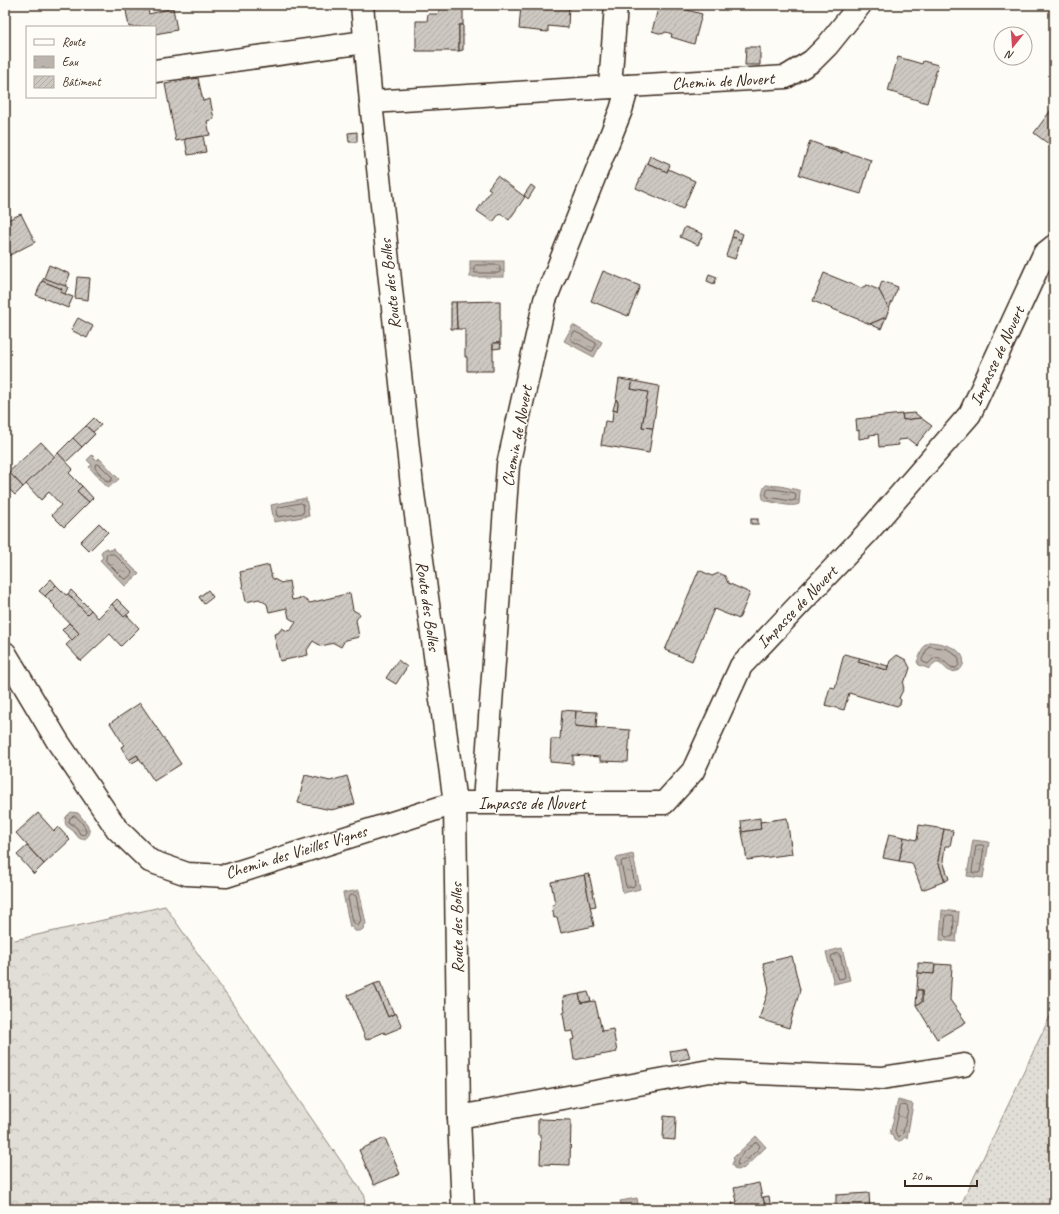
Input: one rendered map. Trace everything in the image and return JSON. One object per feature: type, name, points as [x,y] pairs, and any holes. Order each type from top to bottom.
[{"type":"street","name":"Route des Bolles","points":[[362,5],[412,486],[455,803],[459,1117],[463,1209]]},
{"type":"street","points":[[616,5],[619,86]]},
{"type":"street","name":"Chemin de Novert","points":[[371,102],[619,86],[786,78],[812,61],[827,46],[860,5]]},
{"type":"street","points":[[156,71],[365,42]]},
{"type":"street","name":"Chemin de Novert","points":[[484,802],[508,465],[545,300],[621,110],[619,86]]},
{"type":"street","name":"Impasse de Novert","points":[[455,803],[664,803],[693,771],[741,666],[866,534],[970,414],[1044,254],[1054,246]]},
{"type":"street","name":"Chemin des Vieilles Vignes","points":[[5,653],[58,742],[117,829],[150,861],[187,874],[226,876],[455,803]]},
{"type":"street","points":[[459,1117],[709,1071],[882,1078],[964,1065]]},
{"type":"green space","points":[[165,906],[365,1196],[364,1209],[5,1209],[5,930],[15,940]]},
{"type":"green space","points":[[1054,1008],[1054,1209],[959,1209]]},
{"type":"water","points":[[470,261],[504,261],[504,277],[470,277]]},
{"type":"water","points":[[573,325],[602,342],[594,357],[564,341]]},
{"type":"water","points":[[92,455],[97,460],[99,458],[119,479],[108,488],[89,467],[92,465],[87,460]]},
{"type":"water","points":[[766,485],[780,486],[800,491],[799,504],[787,505],[764,500],[762,497],[762,492]]},
{"type":"water","points":[[306,498],[309,516],[274,522],[271,505]]},
{"type":"water","points":[[107,548],[110,550],[113,548],[139,574],[125,586],[100,560],[103,558],[101,553],[102,551]]},
{"type":"water","points":[[928,642],[939,643],[957,650],[963,659],[961,669],[953,672],[938,662],[934,663],[930,669],[919,665],[917,662],[924,646]]},
{"type":"water","points":[[71,812],[78,813],[87,824],[90,832],[85,839],[78,837],[66,825],[66,817]]},
{"type":"water","points":[[973,840],[989,842],[983,878],[967,876]]},
{"type":"water","points":[[633,854],[640,889],[623,893],[616,858]]},
{"type":"water","points":[[359,890],[366,924],[360,931],[355,931],[352,927],[350,927],[343,893]]},
{"type":"water","points":[[942,910],[959,912],[956,942],[940,940]]},
{"type":"water","points":[[842,948],[850,980],[834,984],[826,952]]},
{"type":"water","points":[[898,1100],[913,1104],[907,1138],[905,1137],[899,1141],[894,1140],[892,1134],[890,1134]]},
{"type":"water","points":[[756,1136],[766,1147],[743,1169],[737,1170],[732,1164],[734,1160],[733,1158]]},
{"type":"water","points":[[637,1198],[639,1209],[622,1209],[620,1201]]},
{"type":"building","points":[[125,5],[147,5],[149,14],[173,8],[177,30],[156,34],[156,26],[129,26]]},
{"type":"building","points":[[521,5],[569,5],[568,28],[548,26],[548,32],[519,29]]},
{"type":"building","points":[[659,5],[669,5],[702,14],[694,44],[671,37],[672,34],[666,32],[662,34],[652,31]]},
{"type":"building","points":[[439,7],[463,7],[463,25],[459,25],[459,51],[416,51],[416,21],[427,21],[428,14],[439,14]]},
{"type":"building","points":[[459,25],[463,25],[463,50],[459,51]]},
{"type":"building","points":[[746,47],[760,47],[760,65],[745,65]]},
{"type":"building","points":[[898,57],[922,64],[923,61],[938,65],[927,103],[888,91]]},
{"type":"building","points":[[198,78],[203,101],[210,99],[214,119],[207,121],[210,135],[176,141],[165,84]]},
{"type":"building","points":[[1054,106],[1054,148],[1034,133]]},
{"type":"building","points":[[357,132],[357,142],[349,142],[348,133]]},
{"type":"building","points":[[203,136],[206,152],[188,155],[185,139]]},
{"type":"building","points":[[810,141],[842,153],[842,151],[871,160],[861,194],[799,175]]},
{"type":"building","points":[[823,147],[842,151],[842,153]]},
{"type":"building","points":[[650,156],[670,165],[667,172],[647,163]]},
{"type":"building","points":[[647,163],[667,172],[668,169],[695,181],[683,209],[636,188]]},
{"type":"building","points":[[497,176],[525,197],[509,220],[500,213],[493,222],[477,211],[491,190],[488,188]]},
{"type":"building","points":[[531,185],[535,188],[528,199],[524,195]]},
{"type":"building","points":[[21,214],[35,242],[8,256],[5,255],[5,221]]},
{"type":"building","points":[[685,227],[703,234],[698,245],[680,237]]},
{"type":"building","points":[[734,230],[743,234],[741,240],[732,237]]},
{"type":"building","points":[[732,237],[741,240],[735,259],[726,256]]},
{"type":"building","points":[[49,265],[70,274],[65,287],[44,278]]},
{"type":"building","points":[[603,271],[640,286],[628,316],[591,301]]},
{"type":"building","points":[[824,273],[861,288],[867,285],[879,290],[889,309],[886,317],[870,324],[813,301]]},
{"type":"building","points":[[709,274],[717,277],[714,284],[707,281]]},
{"type":"building","points":[[77,277],[90,278],[88,300],[75,298]]},
{"type":"building","points":[[44,278],[68,287],[65,294],[60,292],[62,289],[42,281]]},
{"type":"building","points":[[42,281],[62,289],[60,292],[73,297],[68,308],[36,295]]},
{"type":"building","points":[[882,281],[898,287],[889,309],[879,290]]},
{"type":"building","points":[[500,301],[500,343],[493,343],[493,371],[467,371],[467,357],[465,357],[465,329],[457,329],[456,302]]},
{"type":"building","points":[[451,302],[456,302],[457,329],[451,329]]},
{"type":"building","points":[[886,317],[881,329],[870,324]]},
{"type":"building","points":[[78,318],[93,326],[87,338],[71,330]]},
{"type":"building","points":[[493,343],[500,343],[501,348],[493,349]]},
{"type":"building","points":[[619,379],[633,381],[631,389],[648,392],[642,427],[653,428],[649,453],[601,445],[605,421],[612,422],[613,410],[617,411],[618,403],[616,399]]},
{"type":"building","points":[[633,381],[659,386],[653,428],[642,427],[648,392],[631,389]]},
{"type":"building","points":[[616,399],[618,403],[617,411],[613,410]]},
{"type":"building","points":[[915,413],[921,418],[903,420],[902,414]]},
{"type":"building","points":[[902,414],[903,420],[921,418],[932,426],[916,445],[908,439],[898,440],[899,445],[879,447],[878,434],[869,435],[870,437],[859,439],[859,430],[857,431],[856,419]]},
{"type":"building","points":[[94,418],[101,425],[93,432],[86,426]]},
{"type":"building","points":[[86,426],[95,434],[82,447],[73,438]]},
{"type":"building","points":[[73,438],[82,447],[66,462],[58,453]]},
{"type":"building","points":[[41,442],[55,457],[23,487],[9,472]]},
{"type":"building","points":[[58,453],[73,469],[69,473],[82,486],[77,491],[89,502],[64,527],[52,515],[61,505],[49,492],[41,500],[26,484]]},
{"type":"building","points":[[9,472],[23,487],[15,495],[5,485],[5,477]]},
{"type":"building","points":[[82,486],[93,498],[89,502],[77,491]]},
{"type":"building","points":[[751,519],[758,519],[758,524],[751,524]]},
{"type":"building","points":[[99,523],[108,532],[89,551],[80,542]]},
{"type":"building","points":[[269,565],[272,578],[281,583],[289,581],[292,600],[302,598],[310,603],[350,593],[353,610],[360,614],[356,620],[359,637],[345,640],[341,647],[334,643],[321,646],[313,641],[307,650],[308,655],[280,661],[274,634],[278,633],[282,628],[287,631],[291,630],[296,622],[289,618],[287,608],[269,612],[267,604],[259,599],[246,602],[240,572]]},
{"type":"building","points":[[699,570],[712,576],[719,573],[725,576],[728,583],[750,593],[739,619],[714,609],[692,661],[665,650]]},
{"type":"building","points":[[51,579],[56,585],[45,596],[39,591]]},
{"type":"building","points":[[56,585],[66,595],[68,594],[87,614],[91,610],[98,618],[112,604],[124,617],[126,614],[139,628],[121,646],[110,634],[81,661],[66,645],[79,633],[45,596]]},
{"type":"building","points":[[71,590],[91,610],[87,614],[68,594]]},
{"type":"building","points":[[208,590],[213,597],[204,604],[199,597]]},
{"type":"building","points":[[117,599],[130,612],[124,617],[112,604]]},
{"type":"building","points":[[69,623],[79,633],[72,640],[62,630]]},
{"type":"building","points":[[844,654],[860,658],[858,662],[887,670],[890,661],[897,655],[906,660],[910,668],[907,677],[904,680],[904,688],[899,698],[901,700],[900,704],[897,706],[849,693],[844,710],[825,705],[830,687],[835,688]]},
{"type":"building","points":[[860,658],[888,666],[887,670],[858,662]]},
{"type":"building","points":[[398,660],[407,667],[396,684],[386,678]]},
{"type":"building","points":[[140,703],[181,764],[154,781],[137,755],[129,760],[121,747],[124,745],[110,723]]},
{"type":"building","points":[[562,710],[576,711],[575,726],[630,730],[628,762],[600,761],[600,757],[573,755],[573,764],[550,762],[551,739],[560,739]]},
{"type":"building","points":[[576,711],[597,712],[596,728],[575,726]]},
{"type":"building","points":[[137,755],[139,759],[132,763],[129,760]]},
{"type":"building","points":[[305,775],[330,781],[347,776],[355,804],[331,810],[298,803]]},
{"type":"building","points":[[38,813],[54,831],[58,827],[70,840],[44,864],[16,833]]},
{"type":"building","points":[[760,818],[761,829],[742,832],[741,821]]},
{"type":"building","points":[[787,818],[792,854],[747,860],[742,832],[761,829],[760,822]]},
{"type":"building","points":[[919,825],[944,829],[938,861],[945,881],[922,890],[912,863],[899,861],[904,837],[917,840]]},
{"type":"building","points":[[944,829],[953,831],[950,846],[945,846],[943,861],[949,879],[945,881],[938,861]]},
{"type":"building","points":[[889,834],[904,837],[899,861],[883,858]]},
{"type":"building","points":[[27,846],[44,864],[34,874],[17,855]]},
{"type":"building","points":[[589,874],[596,906],[590,907],[584,875]]},
{"type":"building","points":[[584,875],[594,926],[561,933],[557,917],[554,918],[552,905],[555,904],[551,882]]},
{"type":"building","points":[[792,956],[800,990],[789,1028],[759,1019],[769,989],[763,963]]},
{"type":"building","points":[[918,963],[935,964],[934,974],[918,973]]},
{"type":"building","points":[[935,964],[952,965],[950,1000],[966,1022],[937,1039],[916,1005],[922,1002],[922,990],[917,990],[918,973],[934,974]]},
{"type":"building","points":[[380,982],[394,1014],[388,1017],[374,984]]},
{"type":"building","points":[[374,984],[388,1017],[396,1013],[402,1027],[385,1034],[384,1032],[366,1040],[348,995]]},
{"type":"building","points":[[917,990],[922,990],[922,1002],[916,1005]]},
{"type":"building","points":[[588,992],[591,1001],[581,1003],[579,994]]},
{"type":"building","points":[[579,994],[581,1003],[595,1001],[602,1031],[613,1029],[617,1052],[574,1060],[571,1040],[575,1039],[573,1031],[566,1032],[563,1013],[565,1012],[563,997]]},
{"type":"building","points":[[687,1048],[690,1058],[672,1062],[670,1051]]},
{"type":"building","points":[[664,1116],[676,1117],[675,1140],[663,1139]]},
{"type":"building","points":[[538,1119],[571,1120],[570,1165],[540,1164],[541,1135],[538,1135]]},
{"type":"building","points":[[385,1138],[400,1174],[374,1185],[359,1150]]},
{"type":"building","points":[[759,1183],[766,1209],[733,1209],[732,1203],[737,1202],[734,1188]]},
{"type":"building","points":[[869,1193],[870,1209],[836,1209],[836,1195]]},
{"type":"building","points":[[769,1196],[771,1209],[766,1209],[763,1197]]}]
